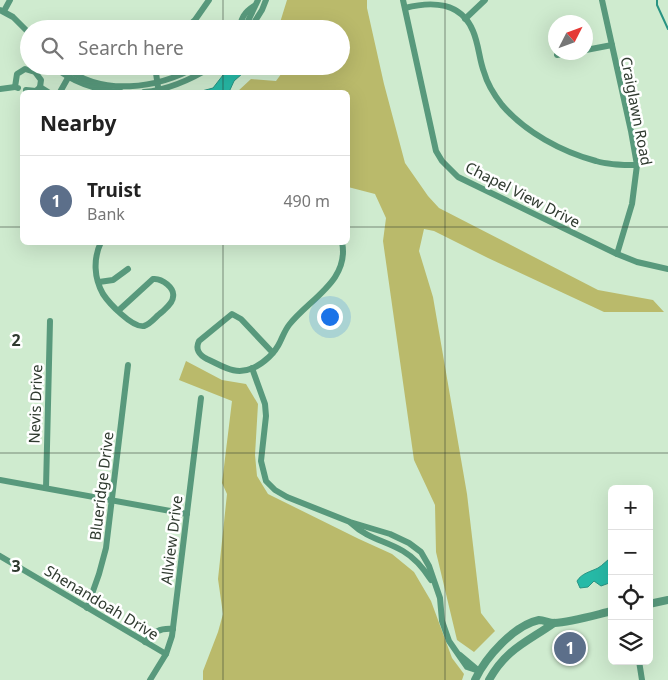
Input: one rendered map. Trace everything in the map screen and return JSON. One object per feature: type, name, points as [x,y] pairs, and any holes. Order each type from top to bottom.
[{"type":"street","points":[[10,0],[2,11],[20,23]]},
{"type":"street","points":[[194,20],[209,0]]},
{"type":"street","points":[[256,20],[266,0]]},
{"type":"street","name":"Chapel View Drive","points":[[403,0],[434,145],[442,161],[458,178],[616,254],[637,262],[668,269]]},
{"type":"street","points":[[465,19],[485,0]]},
{"type":"street","name":"Craiglawn Road","points":[[602,0],[632,131],[637,165],[632,204],[616,254]]},
{"type":"street","points":[[241,20],[256,3],[262,10]]},
{"type":"street","points":[[405,8],[420,4],[442,4],[465,19],[474,32],[483,72],[489,84],[503,105],[523,125],[537,135],[595,161],[608,164],[637,165]]},
{"type":"street","points":[[593,49],[612,46]]},
{"type":"street","points":[[0,89],[16,88],[17,74],[20,72]]},
{"type":"street","points":[[37,90],[40,87],[41,80],[39,75]]},
{"type":"street","points":[[69,75],[121,87],[158,83],[180,75]]},
{"type":"street","points":[[61,90],[69,75]]},
{"type":"street","points":[[69,75],[102,90]]},
{"type":"street","points":[[157,75],[160,90]]},
{"type":"street","points":[[165,90],[199,75]]},
{"type":"street","points":[[40,87],[45,90]]},
{"type":"street","points":[[100,245],[94,267],[102,292],[118,311],[138,326],[148,324],[168,306],[173,300],[172,290],[161,280],[153,279],[118,311]]},
{"type":"street","points":[[272,353],[241,319],[232,314],[199,341],[197,350],[203,357],[235,372],[252,368],[265,361],[272,353],[280,343],[289,325],[335,279],[343,260],[342,245]]},
{"type":"street","points":[[99,282],[113,280],[128,269]]},
{"type":"street","name":"Nevis Drive","points":[[46,488],[50,321]]},
{"type":"street","name":"Blueridge Drive","points":[[87,608],[103,560],[113,501],[128,366]]},
{"type":"street","points":[[252,368],[265,404],[266,416],[261,461],[266,480],[275,490],[287,497],[350,522],[390,534],[407,547],[437,590]]},
{"type":"street","name":"Allview Drive","points":[[150,680],[166,654],[173,628],[201,398]]},
{"type":"street","points":[[0,480],[187,514]]},
{"type":"street","points":[[350,522],[362,533],[420,552],[429,566],[440,598],[444,631],[457,652],[479,671]]},
{"type":"street","name":"Shenandoah Drive","points":[[0,556],[166,654]]},
{"type":"street","points":[[653,603],[668,600]]},
{"type":"street","points":[[489,680],[497,667],[514,649],[528,638],[554,623],[608,612]]},
{"type":"street","points":[[475,680],[479,671],[494,651],[518,630],[539,620],[554,623]]},
{"type":"street","points":[[145,642],[157,630],[173,628]]},
{"type":"street","points":[[640,665],[642,680]]},
{"type":"shaded area","points":[[287,0],[367,0],[367,8],[384,84],[405,163],[428,196],[439,208],[598,290],[653,300],[664,312],[604,312],[434,231],[424,229],[419,251],[433,297],[467,494],[481,613],[495,631],[474,652],[457,640],[436,552],[435,505],[414,460],[383,241],[386,218],[375,194],[350,188],[350,90],[239,90],[251,79],[276,81],[280,75],[350,75],[350,20],[281,20]]},
{"type":"shaded area","points":[[186,361],[222,380],[246,384],[258,404],[255,455],[257,476],[268,494],[392,554],[414,572],[431,601],[452,658],[464,674],[462,680],[203,680],[203,671],[223,614],[218,579],[227,494],[222,483],[232,401],[179,380]]},
{"type":"water","points":[[223,75],[241,75],[234,81],[230,90],[206,90],[213,88]]},
{"type":"water","points":[[608,560],[608,583],[601,586],[594,581],[588,587],[580,588],[577,581],[579,578]]},
{"type":"waterway","points":[[657,0],[657,5],[668,29]]},
{"type":"place","name":"Truist","points":[[570,648]]}]
